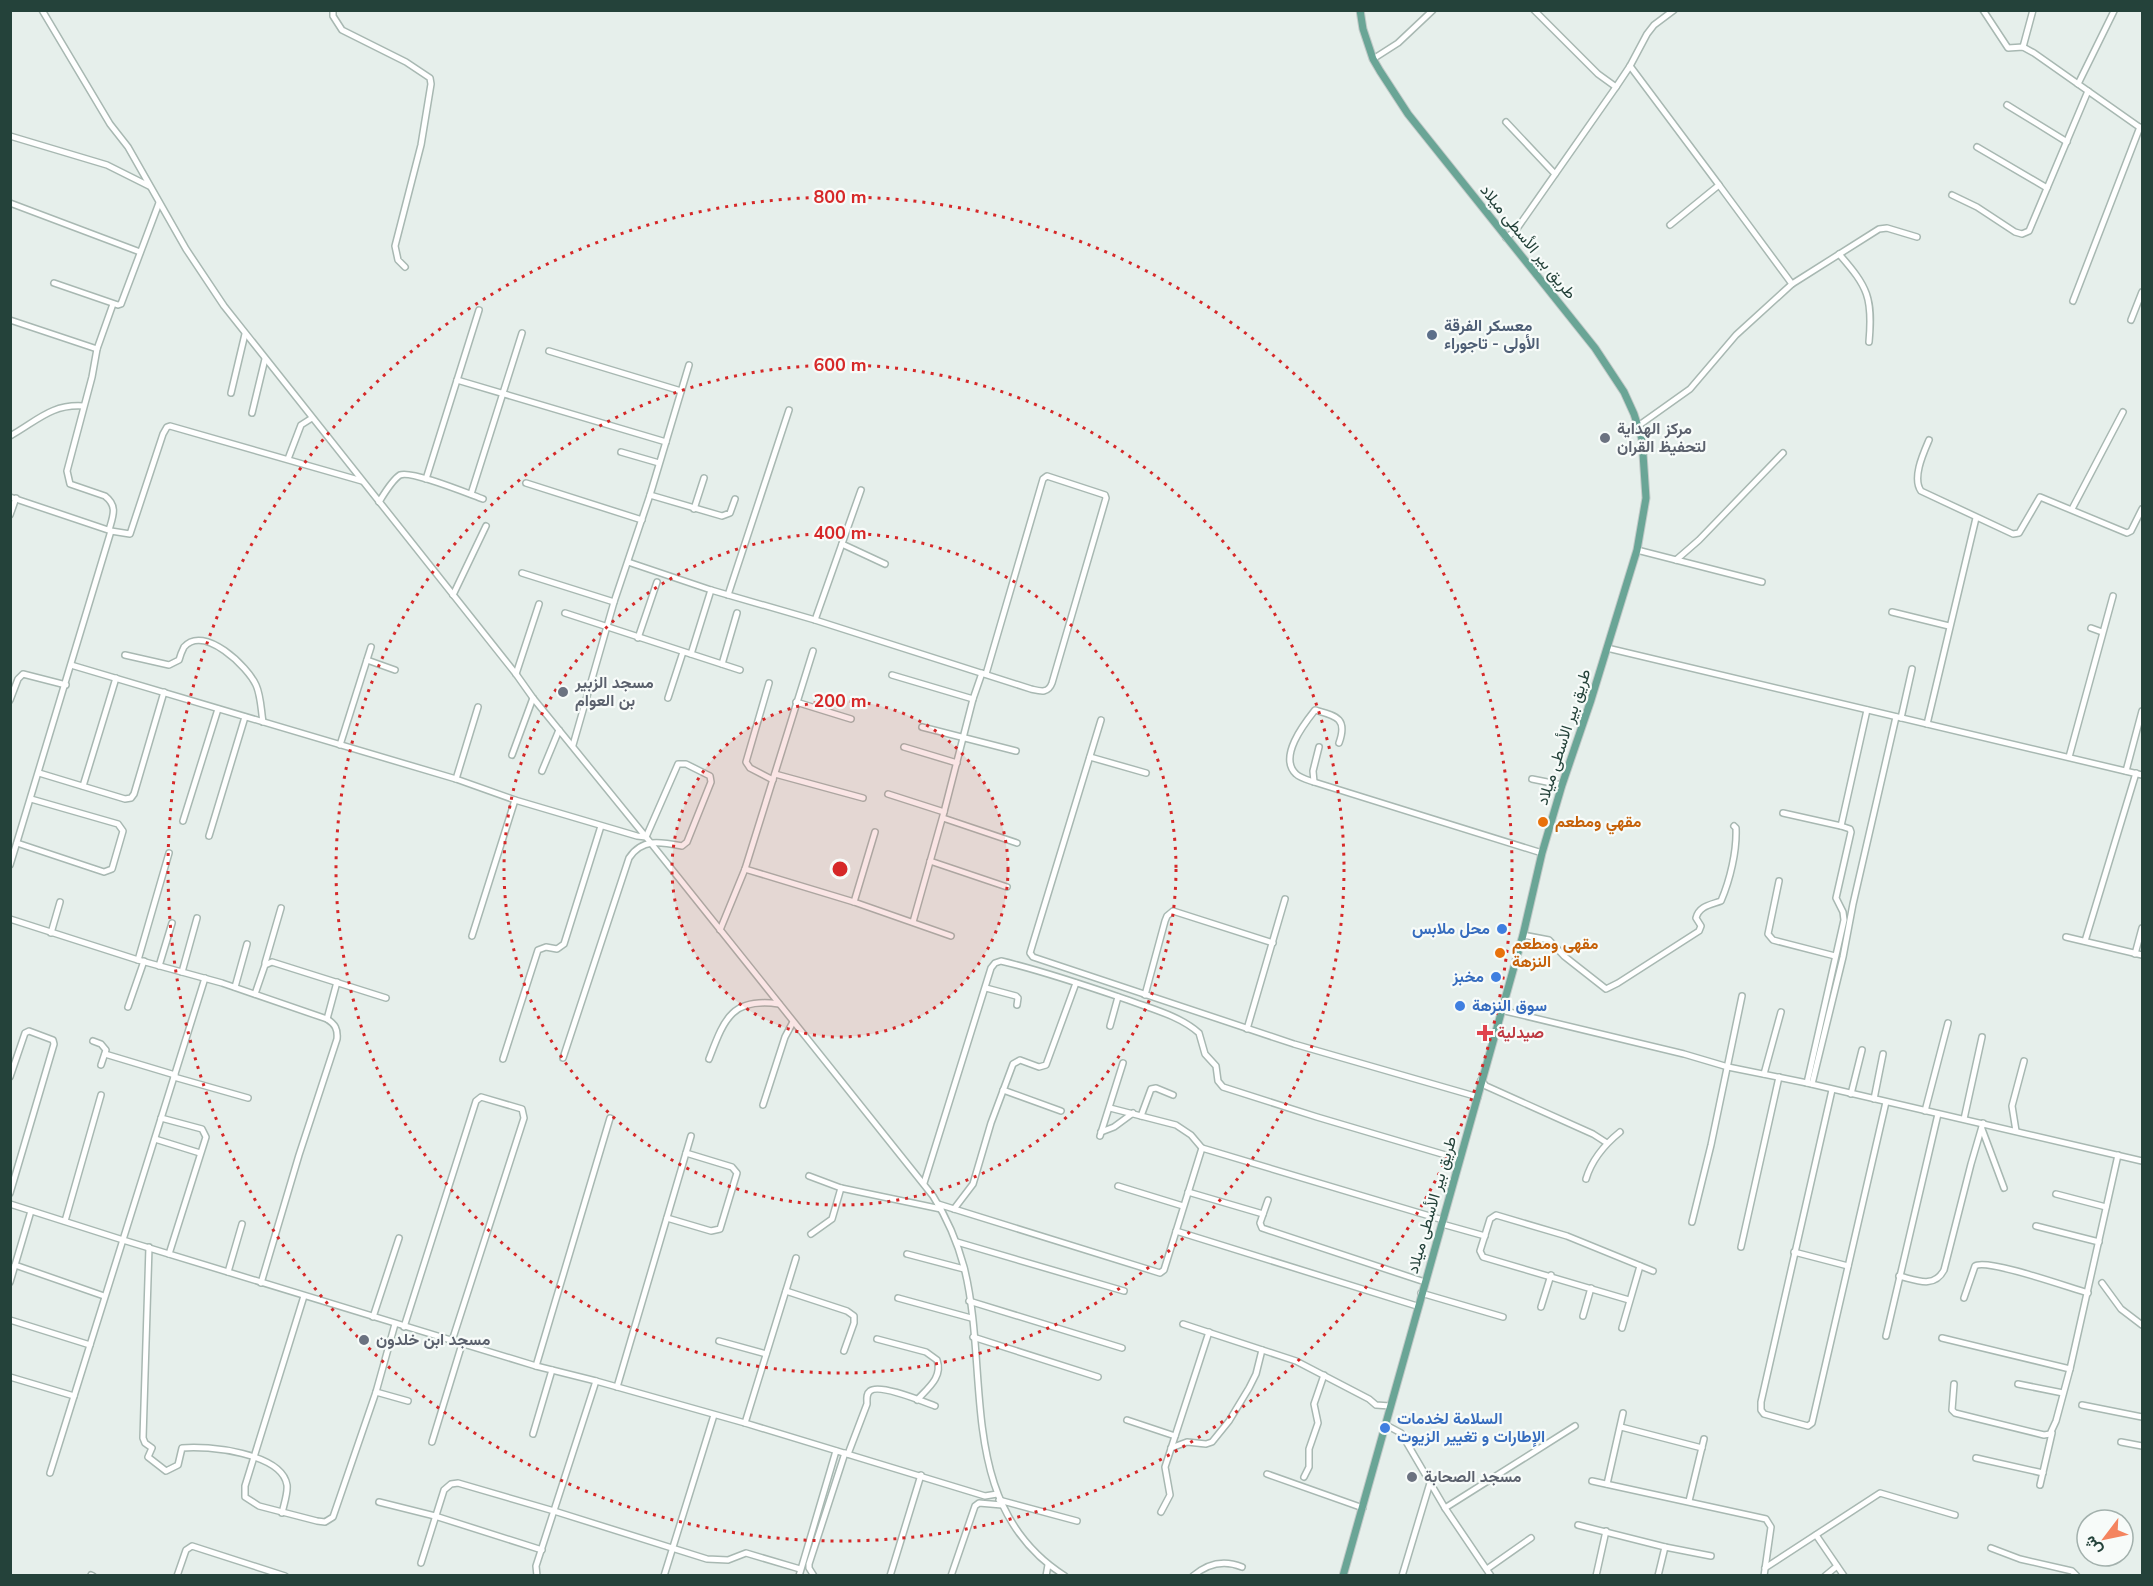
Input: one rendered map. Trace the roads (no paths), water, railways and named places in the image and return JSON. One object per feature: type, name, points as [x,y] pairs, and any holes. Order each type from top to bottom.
[{"type":"main road","name":"طريق بير الأسطى ميلاد","points":[[1343,1575],[1523,935],[1542,853],[1637,550],[1646,498],[1645,465],[1638,426],[1624,392],[1600,355],[1408,114],[1373,59],[1363,29],[1360,10]]},
{"type":"street","points":[[42,10],[65,51],[116,132],[128,147],[204,278],[245,334],[533,698],[924,1183],[957,1242],[964,1269],[983,1438],[999,1500],[1019,1534],[1048,1565],[1065,1575]]},
{"type":"street","points":[[333,10],[333,16],[342,30],[406,62],[430,78],[421,145],[395,246],[398,260],[405,267]]},
{"type":"street","points":[[1373,59],[1398,43],[1433,10]]},
{"type":"street","points":[[1534,10],[1592,68],[1616,87]]},
{"type":"street","points":[[1506,238],[1516,230],[1616,87],[1647,34],[1654,25],[1674,10]]},
{"type":"street","points":[[1983,10],[2008,48],[2024,47],[2141,128],[2073,301]]},
{"type":"street","points":[[2024,47],[2033,10]]},
{"type":"street","points":[[2078,84],[2114,11]]},
{"type":"street","points":[[1630,66],[1792,284]]},
{"type":"street","points":[[1952,195],[2022,234],[2029,231],[2088,90]]},
{"type":"street","points":[[2007,105],[2067,142]]},
{"type":"street","points":[[1506,122],[1555,174]]},
{"type":"street","points":[[10,136],[99,162],[122,171],[150,187]]},
{"type":"street","points":[[1977,147],[2047,188]]},
{"type":"street","points":[[1670,225],[1719,184]]},
{"type":"street","points":[[10,203],[140,252]]},
{"type":"street","points":[[54,283],[113,304],[122,304],[159,203]]},
{"type":"street","points":[[1638,426],[1690,389],[1736,335],[1792,284],[1883,228],[1917,237]]},
{"type":"street","points":[[1839,254],[1864,285],[1870,317],[1869,342]]},
{"type":"street","points":[[2131,320],[2142,292]]},
{"type":"street","points":[[10,865],[66,685],[114,510],[110,500],[105,496],[76,487],[70,484],[67,478],[70,457],[92,377],[97,349],[113,304]]},
{"type":"street","points":[[426,479],[479,310]]},
{"type":"street","points":[[10,320],[97,349]]},
{"type":"street","points":[[471,494],[522,333]]},
{"type":"street","points":[[231,393],[245,334]]},
{"type":"street","points":[[549,351],[681,391]]},
{"type":"street","points":[[252,413],[265,358]]},
{"type":"street","points":[[573,746],[614,602],[650,495],[689,365]]},
{"type":"street","points":[[457,380],[666,442]]},
{"type":"street","points":[[10,436],[54,410],[69,405],[83,406]]},
{"type":"street","points":[[728,595],[789,410]]},
{"type":"street","points":[[2072,509],[2123,412]]},
{"type":"street","points":[[288,459],[301,425],[312,417]]},
{"type":"street","points":[[10,516],[13,498],[110,530],[131,533],[163,434],[166,427],[170,426],[363,482]]},
{"type":"street","points":[[1929,440],[1922,455],[1917,482],[1919,489],[1924,494],[2015,534],[2019,533],[2038,497],[2043,497],[2127,533],[2131,531],[2142,509]]},
{"type":"street","points":[[621,452],[659,463]]},
{"type":"street","points":[[1676,560],[1699,540],[1783,453]]},
{"type":"street","points":[[379,502],[401,475],[426,479],[483,499]]},
{"type":"street","points":[[628,562],[711,590],[815,620],[984,673],[1040,691],[1045,691],[1050,687],[1105,495],[1047,476],[1043,479],[984,673],[973,699],[944,815],[913,922]]},
{"type":"street","points":[[694,509],[704,478]]},
{"type":"street","points":[[526,483],[642,520]]},
{"type":"street","points":[[815,620],[861,490]]},
{"type":"street","points":[[650,495],[726,516],[730,513],[735,499]]},
{"type":"street","points":[[1927,724],[1976,518]]},
{"type":"street","points":[[453,595],[486,526]]},
{"type":"street","points":[[842,544],[885,564]]},
{"type":"street","points":[[1637,550],[1762,582]]},
{"type":"street","points":[[522,573],[614,602]]},
{"type":"street","points":[[638,638],[657,582]]},
{"type":"street","points":[[691,654],[711,590]]},
{"type":"street","points":[[2069,758],[2113,596]]},
{"type":"street","points":[[516,674],[539,604]]},
{"type":"street","points":[[1892,612],[1949,626]]},
{"type":"street","points":[[565,613],[740,670]]},
{"type":"street","points":[[722,664],[737,613]]},
{"type":"street","points":[[2091,628],[2102,632]]},
{"type":"street","points":[[125,655],[169,664],[179,660],[183,649],[189,644],[202,642],[219,647],[233,656],[252,678],[258,693],[263,722]]},
{"type":"street","points":[[340,746],[371,646]]},
{"type":"street","points":[[1607,648],[2142,775]]},
{"type":"street","points":[[720,930],[745,869],[813,651]]},
{"type":"street","points":[[668,698],[683,652]]},
{"type":"street","points":[[367,660],[395,670]]},
{"type":"street","points":[[71,665],[456,779],[515,800],[648,840],[682,846],[687,842],[711,782],[710,776],[686,764],[678,764],[648,840],[628,858],[563,1058]]},
{"type":"street","points":[[1810,1083],[1843,957],[1853,904],[1912,669]]},
{"type":"street","points":[[10,700],[18,679],[23,674],[66,685]]},
{"type":"street","points":[[892,675],[973,699]]},
{"type":"street","points":[[83,786],[116,678]]},
{"type":"street","points":[[769,683],[746,762],[750,768],[774,777],[862,798]]},
{"type":"street","points":[[39,773],[125,799],[130,798],[134,794],[164,692]]},
{"type":"street","points":[[512,755],[533,698]]},
{"type":"street","points":[[796,702],[851,719]]},
{"type":"street","points":[[456,779],[478,707]]},
{"type":"street","points":[[183,821],[218,709]]},
{"type":"street","points":[[1340,743],[1343,730],[1340,722],[1334,715],[1315,710],[1298,731],[1289,762],[1296,775],[1314,782],[1542,853]]},
{"type":"street","points":[[1841,826],[1867,710]]},
{"type":"street","points":[[2126,771],[2142,711]]},
{"type":"street","points":[[209,836],[245,717]]},
{"type":"street","points":[[1101,720],[1030,952],[1038,960],[1247,1029],[1478,1097]]},
{"type":"street","points":[[922,727],[1016,751]]},
{"type":"street","points":[[542,771],[559,730]]},
{"type":"street","points":[[904,747],[957,763]]},
{"type":"street","points":[[1314,782],[1313,771],[1319,747]]},
{"type":"street","points":[[1090,757],[1146,773]]},
{"type":"street","points":[[2085,941],[2136,773]]},
{"type":"street","points":[[1532,779],[1562,786]]},
{"type":"street","points":[[888,794],[1017,843]]},
{"type":"street","points":[[17,843],[104,872],[112,869],[123,831],[118,824],[31,799]]},
{"type":"street","points":[[472,936],[515,800]]},
{"type":"street","points":[[1783,813],[1841,826],[1850,829],[1851,832],[1836,898],[1844,920],[1810,1083]]},
{"type":"street","points":[[503,1059],[538,950],[546,947],[557,949],[564,944],[601,826]]},
{"type":"street","points":[[1523,935],[1549,940],[1564,956],[1606,989],[1618,983],[1699,931],[1701,926],[1696,918],[1698,913],[1703,907],[1721,901],[1728,884],[1737,838],[1737,828],[1734,826]]},
{"type":"street","points":[[854,902],[875,832]]},
{"type":"street","points":[[128,1006],[169,853]]},
{"type":"street","points":[[930,861],[1007,887]]},
{"type":"street","points":[[745,869],[854,902],[951,936]]},
{"type":"street","points":[[1779,881],[1769,937],[1835,956]]},
{"type":"street","points":[[1247,1029],[1286,899]]},
{"type":"street","points":[[51,933],[60,902]]},
{"type":"street","points":[[255,994],[281,908]]},
{"type":"street","points":[[1145,995],[1165,921],[1170,912],[1173,911],[1273,943]]},
{"type":"street","points":[[182,972],[196,918]]},
{"type":"street","points":[[10,919],[255,994],[327,1019],[337,1030],[337,1039],[311,1116],[261,1283]]},
{"type":"street","points":[[159,966],[172,923]]},
{"type":"street","points":[[2135,954],[2142,928]]},
{"type":"street","points":[[2066,937],[2142,955]]},
{"type":"street","points":[[234,987],[248,944]]},
{"type":"street","points":[[924,1183],[993,965],[1001,961],[1076,982],[1162,1012],[1197,1030],[1201,1036],[1205,1054],[1216,1066],[1218,1081],[1223,1087],[1459,1159]]},
{"type":"street","points":[[265,965],[272,962],[386,998]]},
{"type":"street","points":[[50,1473],[205,978]]},
{"type":"street","points":[[327,1019],[337,982]]},
{"type":"street","points":[[954,1209],[973,1184],[1013,1064],[1016,1061],[1039,1067],[1046,1065],[1076,982]]},
{"type":"street","points":[[986,988],[1016,996],[1017,1005]]},
{"type":"street","points":[[1692,1222],[1742,996]]},
{"type":"street","points":[[1110,1026],[1118,997]]},
{"type":"street","points":[[709,1059],[721,1029],[731,1013],[748,1003],[778,1004]]},
{"type":"street","points":[[1501,1010],[1684,1054],[1728,1067],[1810,1083],[1874,1100],[2142,1161]]},
{"type":"street","points":[[1764,1074],[1781,1012]]},
{"type":"street","points":[[764,1105],[785,1037],[793,1022]]},
{"type":"street","points":[[1925,1111],[1948,1023]]},
{"type":"street","points":[[10,1077],[25,1033],[29,1031],[53,1040],[54,1044],[10,1192]]},
{"type":"street","points":[[1964,1119],[1982,1037]]},
{"type":"street","points":[[93,1041],[104,1046],[105,1054],[101,1065]]},
{"type":"street","points":[[1851,1094],[1862,1050]]},
{"type":"street","points":[[105,1054],[248,1098]]},
{"type":"street","points":[[1874,1100],[1883,1054]]},
{"type":"street","points":[[2016,1131],[2012,1106],[2024,1061]]},
{"type":"street","points":[[1123,1063],[1100,1134],[1133,1113]]},
{"type":"street","points":[[1741,1247],[1779,1077]]},
{"type":"street","points":[[1481,1080],[1486,1086],[1593,1134],[1607,1143]]},
{"type":"street","points":[[1141,1116],[1151,1089],[1156,1088],[1173,1095]]},
{"type":"street","points":[[1003,1090],[1061,1111]]},
{"type":"street","points":[[1832,1090],[1761,1402],[1761,1410],[1764,1414],[1808,1426],[1812,1423],[1886,1102]]},
{"type":"street","points":[[65,1221],[101,1095]]},
{"type":"street","points":[[404,1327],[476,1101],[482,1097],[522,1109],[524,1118],[452,1341]]},
{"type":"street","points":[[1110,1108],[1184,1129],[1202,1148],[1485,1236]]},
{"type":"street","points":[[1886,1336],[1938,1113]]},
{"type":"street","points":[[161,1118],[202,1129],[206,1137],[169,1254]]},
{"type":"street","points":[[536,1366],[610,1118]]},
{"type":"street","points":[[1899,1276],[1930,1283],[1937,1281],[1944,1270],[1982,1125]]},
{"type":"street","points":[[1982,1125],[2004,1188]]},
{"type":"street","points":[[1586,1179],[1596,1157],[1620,1132]]},
{"type":"street","points":[[617,1387],[691,1136]]},
{"type":"street","points":[[155,1139],[201,1153]]},
{"type":"street","points":[[809,1176],[841,1188],[954,1209],[1160,1273],[1164,1270],[1202,1148]]},
{"type":"street","points":[[667,1218],[711,1231],[720,1228],[737,1173],[732,1167],[686,1154]]},
{"type":"street","points":[[2040,1485],[2088,1293],[2118,1155]]},
{"type":"street","points":[[1118,1186],[1184,1206]]},
{"type":"street","points":[[811,1234],[832,1219],[841,1188]]},
{"type":"street","points":[[1188,1192],[1263,1214]]},
{"type":"street","points":[[2056,1194],[2106,1207]]},
{"type":"street","points":[[1268,1200],[1260,1226],[1266,1230],[1425,1282]]},
{"type":"street","points":[[10,1204],[404,1327],[745,1423],[985,1496],[1077,1521]]},
{"type":"street","points":[[10,1282],[31,1210]]},
{"type":"street","points":[[1629,1300],[1551,1275],[1483,1257],[1480,1254],[1490,1219],[1496,1215],[1567,1236],[1653,1271]]},
{"type":"street","points":[[228,1272],[242,1224]]},
{"type":"street","points":[[2036,1226],[2099,1242]]},
{"type":"street","points":[[1176,1231],[1417,1306]]},
{"type":"street","points":[[373,1317],[399,1238]]},
{"type":"street","points":[[957,1242],[1124,1291]]},
{"type":"street","points":[[149,1247],[143,1438],[145,1443],[152,1448],[148,1456],[166,1471],[178,1465],[182,1448],[211,1449],[269,1462],[283,1475],[287,1484],[282,1512]]},
{"type":"street","points":[[1794,1252],[1848,1266]]},
{"type":"street","points":[[907,1254],[964,1269]]},
{"type":"street","points":[[745,1423],[796,1258]]},
{"type":"street","points":[[1964,1298],[1975,1266],[1981,1263],[2088,1293]]},
{"type":"street","points":[[15,1265],[104,1296]]},
{"type":"street","points":[[1622,1328],[1640,1266]]},
{"type":"street","points":[[1541,1307],[1551,1275]]},
{"type":"street","points":[[2102,1283],[2121,1309],[2142,1325]]},
{"type":"street","points":[[1582,1316],[1591,1288]]},
{"type":"street","points":[[786,1291],[847,1311],[854,1316],[854,1323],[844,1351]]},
{"type":"street","points":[[1421,1293],[1503,1317]]},
{"type":"street","points":[[304,1296],[245,1485],[245,1497],[258,1506],[325,1522],[333,1517],[376,1392],[395,1324]]},
{"type":"street","points":[[898,1298],[971,1318]]},
{"type":"street","points":[[969,1301],[1122,1348]]},
{"type":"street","points":[[10,1320],[90,1345]]},
{"type":"street","points":[[1183,1324],[1296,1361],[1376,1405],[1390,1406]]},
{"type":"street","points":[[1161,1512],[1170,1495],[1164,1472],[1209,1332]]},
{"type":"street","points":[[973,1336],[1098,1377]]},
{"type":"street","points":[[1942,1338],[2070,1369]]},
{"type":"street","points":[[877,1339],[926,1352],[937,1360],[940,1371],[938,1376],[917,1400]]},
{"type":"street","points":[[719,1341],[766,1354]]},
{"type":"street","points":[[432,1442],[462,1344]]},
{"type":"street","points":[[1171,1448],[1187,1442],[1206,1444],[1212,1442],[1229,1421],[1249,1388],[1256,1374],[1262,1350]]},
{"type":"street","points":[[532,1434],[552,1370]]},
{"type":"street","points":[[1304,1477],[1309,1467],[1309,1449],[1318,1423],[1314,1404],[1324,1375]]},
{"type":"street","points":[[10,1377],[74,1396]]},
{"type":"street","points":[[537,1575],[535,1571],[596,1381]]},
{"type":"street","points":[[1954,1384],[1953,1410],[1960,1415],[2044,1435],[2048,1435],[2053,1428]]},
{"type":"street","points":[[2018,1384],[2063,1393]]},
{"type":"street","points":[[814,1575],[809,1564],[846,1454],[871,1390],[888,1390],[935,1406]]},
{"type":"street","points":[[376,1392],[408,1401]]},
{"type":"street","points":[[2082,1405],[2142,1417]]},
{"type":"street","points":[[1607,1484],[1623,1413]]},
{"type":"street","points":[[664,1575],[714,1416]]},
{"type":"street","points":[[1127,1420],[1175,1436]]},
{"type":"street","points":[[1386,1425],[1401,1433],[1445,1508],[1491,1575]]},
{"type":"street","points":[[1445,1508],[1575,1426]]},
{"type":"street","points":[[1621,1427],[1702,1448]]},
{"type":"street","points":[[1689,1501],[1704,1439]]},
{"type":"street","points":[[2121,1442],[2142,1446]]},
{"type":"street","points":[[421,1563],[444,1490],[451,1484],[458,1483],[707,1559],[722,1561],[746,1553],[799,1572],[836,1451]]},
{"type":"street","points":[[1976,1458],[2043,1473]]},
{"type":"street","points":[[1267,1474],[1362,1508]]},
{"type":"street","points":[[890,1575],[921,1475]]},
{"type":"street","points":[[1592,1481],[1766,1519],[1771,1527],[1764,1575]]},
{"type":"street","points":[[1402,1575],[1430,1483]]},
{"type":"street","points":[[1766,1568],[1880,1493],[1955,1515]]},
{"type":"street","points":[[951,1575],[970,1515],[976,1504],[999,1500]]},
{"type":"street","points":[[379,1502],[435,1516],[542,1550]]},
{"type":"street","points":[[1578,1525],[1665,1547],[1712,1556]]},
{"type":"street","points":[[1596,1575],[1606,1531]]},
{"type":"street","points":[[1816,1535],[1844,1575]]},
{"type":"street","points":[[1487,1569],[1532,1538]]},
{"type":"street","points":[[177,1575],[186,1550],[192,1546],[285,1575]]},
{"type":"street","points":[[1658,1575],[1665,1547]]},
{"type":"street","points":[[1991,1548],[2020,1559],[2072,1571],[2077,1575]]},
{"type":"street","points":[[1193,1575],[1217,1564],[1231,1563],[1242,1567]]},
{"type":"street","points":[[1046,1575],[1048,1565]]},
{"type":"street","points":[[1825,1575],[1837,1566]]},
{"type":"place","name":"معسكر الفرقة الأولى - تاجوراء","points":[[1432,335]]},
{"type":"place","name":"مركز الهداية لتحفيظ القران","points":[[1605,438]]},
{"type":"place","name":"مسجد الزبير بن العوام","points":[[563,692]]},
{"type":"place","name":"مقهي ومطعم","points":[[1543,822]]},
{"type":"place","name":"محل ملابس","points":[[1502,929]]},
{"type":"place","name":"مقهى ومطعم النزهة","points":[[1500,953]]},
{"type":"place","name":"مخبز","points":[[1496,977]]},
{"type":"place","name":"سوق النزهة","points":[[1460,1006]]},
{"type":"place","name":"صيدلية","points":[[1485,1033]]},
{"type":"place","name":"مسجد ابن خلدون","points":[[364,1340]]},
{"type":"place","name":"السلامة لخدمات الإطارات و تغيير الزيوت","points":[[1385,1428]]},
{"type":"place","name":"مسجد الصحابة","points":[[1412,1477]]}]
